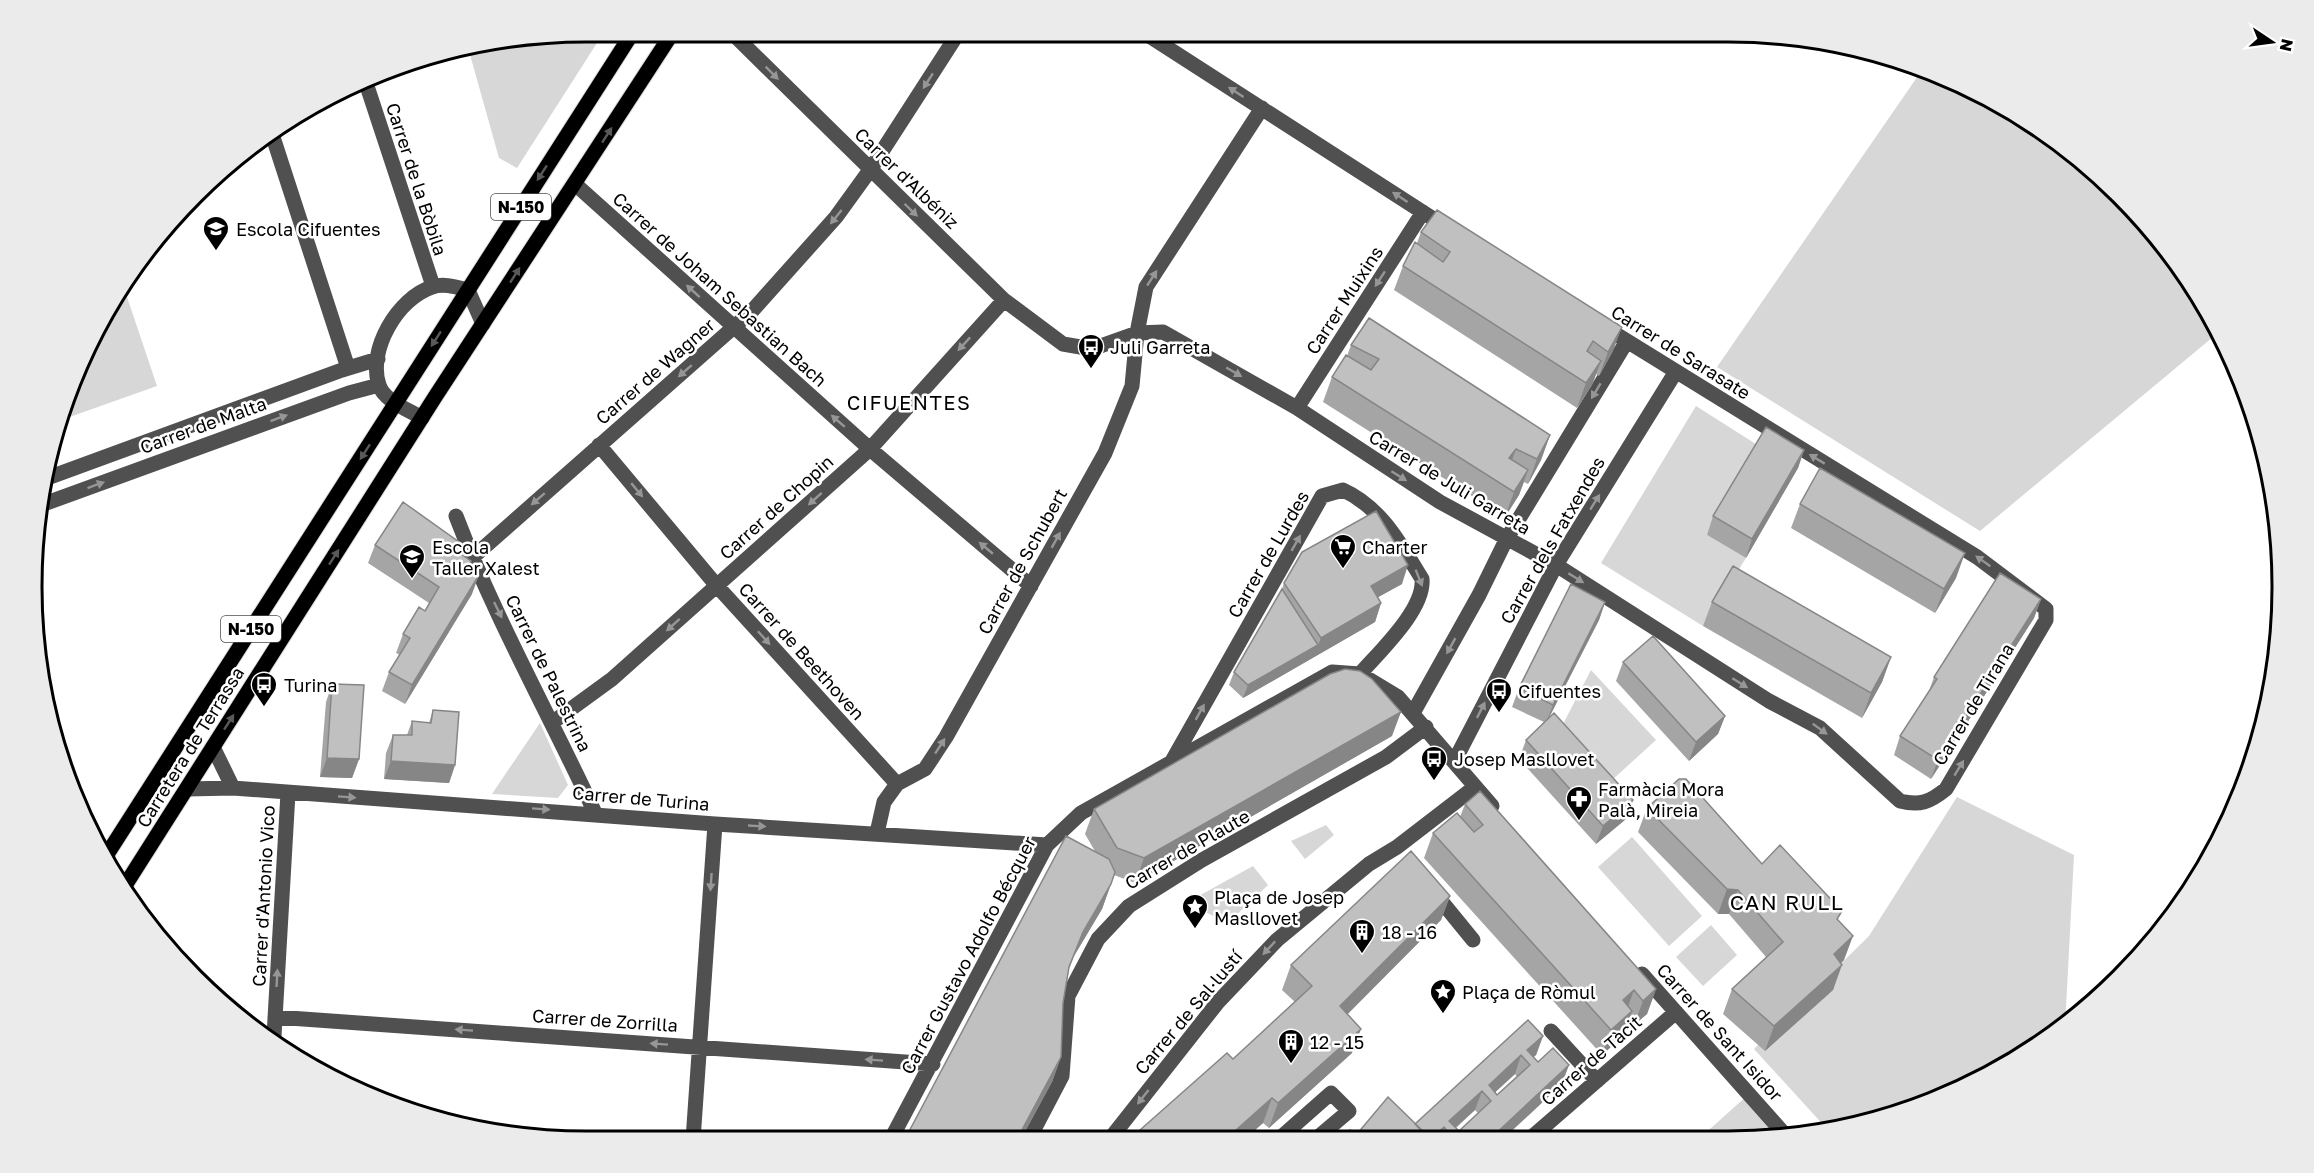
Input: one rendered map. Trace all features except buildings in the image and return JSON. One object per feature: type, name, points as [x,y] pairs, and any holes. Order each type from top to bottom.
[{"type":"main road","name":"Carretera de Terrassa","points":[[110,850],[627,42]]},
{"type":"main road","name":"Carretera de Terrassa","points":[[128,880],[422,418],[667,42]]},
{"type":"street","name":"Carrer d'Albéniz","points":[[741,42],[1004,300],[1063,344]]},
{"type":"street","name":"Carrer de Wagner","points":[[472,558],[734,329],[836,217],[870,170],[953,42]]},
{"type":"street","points":[[1159,42],[1462,237]]},
{"type":"street","name":"Carrer de la Bòbila","points":[[368,88],[433,286]]},
{"type":"street","name":"Carrer de Schubert","points":[[897,784],[925,769],[1106,453],[1132,386],[1137,333],[1146,287],[1262,108]]},
{"type":"street","points":[[274,141],[348,368]]},
{"type":"street","name":"Carrer de Joham Sebastian Bach","points":[[575,184],[870,449],[1031,586]]},
{"type":"street","name":"Carrer Muixins","points":[[1297,408],[1424,212]]},
{"type":"street","points":[[422,418],[384,394],[379,385],[379,348],[387,330],[414,296],[433,286],[449,285],[468,290],[483,324]]},
{"type":"street","name":"Carrer de Chopin","points":[[553,722],[612,680],[870,449],[1004,300]]},
{"type":"street","name":"Carrer de Sarasate","points":[[1588,317],[1675,373],[1977,557],[2046,609]]},
{"type":"street","name":"Carrer de Juli Garreta","points":[[1063,344],[1092,349],[1137,333],[1163,332],[1297,408],[1366,455],[1506,540],[1556,565],[1769,701],[1820,728],[1900,801],[1917,805]]},
{"type":"street","name":"Carrer dels Fatxendes","points":[[1413,713],[1479,595],[1506,540],[1627,341]]},
{"type":"street","name":"Carrer de Malta","points":[[53,476],[378,359]]},
{"type":"street","name":"Carrer dels Fatxendes","points":[[1454,762],[1556,565],[1675,373]]},
{"type":"street","name":"Carrer de Malta","points":[[49,502],[349,393],[379,385]]},
{"type":"street","name":"Carrer de Beethoven","points":[[599,445],[717,586],[897,784]]},
{"type":"street","name":"Carrer de Lurdes","points":[[1171,763],[1322,496],[1343,490],[1364,500],[1377,513],[1422,579],[1423,591],[1416,606],[1355,673]]},
{"type":"street","name":"Carrer de Palestrina","points":[[456,516],[472,558],[595,813]]},
{"type":"street","name":"Carrer de Tirana","points":[[1917,805],[1933,800],[1946,789],[2046,620],[2046,609]]},
{"type":"street","name":"Carrer Gustavo Adolfo Bécquer","points":[[895,1131],[1047,845],[1081,813],[1332,672],[1355,673]]},
{"type":"street","points":[[1355,673],[1398,698],[1426,727],[1505,821]]},
{"type":"street","name":"Carrer de Plaute","points":[[1033,1131],[1062,1076],[1068,996],[1098,939],[1129,906],[1202,860],[1386,757],[1426,727]]},
{"type":"street","points":[[213,747],[233,788]]},
{"type":"street","points":[[877,833],[884,802],[897,784]]},
{"type":"street","name":"Carrer de Sal·lustí","points":[[1116,1131],[1218,1002],[1277,940],[1368,864],[1400,851],[1475,787]]},
{"type":"street","name":"Carrer de Turina","points":[[187,789],[233,788],[288,794],[595,813],[715,824],[1047,845]]},
{"type":"street","name":"Carrer d'Antonio Vico","points":[[274,1032],[288,794]]},
{"type":"street","points":[[694,1131],[715,824]]},
{"type":"street","points":[[1425,881],[1473,940]]},
{"type":"street","name":"Carrer de Sant Isidor","points":[[1629,959],[1779,1128]]},
{"type":"street","name":"Carrer de Tàcit","points":[[1539,1131],[1676,1012]]},
{"type":"street","name":"Carrer de Zorrilla","points":[[275,1017],[933,1064]]},
{"type":"street","points":[[1551,1031],[1597,1081]]},
{"type":"street","points":[[1288,1131],[1331,1093],[1348,1111],[1325,1131]]},
{"type":"shaded area","points":[[598,42],[517,168],[499,158],[470,55],[551,43]]},
{"type":"shaded area","points":[[1918,76],[2000,115],[2030,134],[2087,177],[2137,227],[2159,255],[2180,284],[2212,338],[1980,531],[1717,367]]},
{"type":"shaded area","points":[[127,296],[157,386],[69,417],[83,378],[98,346]]},
{"type":"shaded area","points":[[1696,406],[1759,446],[1707,535],[1746,558],[1703,626],[1601,563]]},
{"type":"shaded area","points":[[1591,670],[1656,740],[1611,781],[1562,726]]},
{"type":"shaded area","points":[[540,723],[568,785],[558,798],[492,794]]},
{"type":"shaded area","points":[[1957,797],[2074,855],[2066,1013],[2000,1058],[1936,1090],[1903,1102],[1821,1123],[1754,1049],[1869,936]]},
{"type":"shaded area","points":[[1326,825],[1334,835],[1305,859],[1291,841]]},
{"type":"shaded area","points":[[1632,837],[1702,916],[1669,946],[1598,867]]},
{"type":"shaded area","points":[[1253,866],[1268,885],[1228,923],[1186,903]]},
{"type":"shaded area","points":[[1711,925],[1737,955],[1703,986],[1676,957]]},
{"type":"shaded area","points":[[1749,1094],[1779,1128],[1763,1130],[1708,1131]]},
{"type":"place","name":"Escola Cifuentes","points":[[216,252]]},
{"type":"place","name":"Juli Garreta","points":[[1091,370]]},
{"type":"place","name":"Charter","points":[[1343,570]]},
{"type":"place","name":"Escola Taller Xalest","points":[[412,580]]},
{"type":"place","name":"Turina","points":[[264,708]]},
{"type":"place","name":"Cifuentes","points":[[1499,714]]},
{"type":"place","name":"Josep Masllovet","points":[[1434,782]]},
{"type":"place","name":"Farmàcia Mora Palà, Mireia","points":[[1579,822]]},
{"type":"place","name":"Plaça de Josep Masllovet","points":[[1195,930]]},
{"type":"place","name":"18 - 16","points":[[1362,955]]},
{"type":"place","name":"Plaça de Ròmul","points":[[1443,1015]]},
{"type":"place","name":"12 - 15","points":[[1291,1065]]},
{"type":"district","name":"CIFUENTES","points":[[909,402]]},
{"type":"district","name":"CAN RULL","points":[[1787,902]]}]
